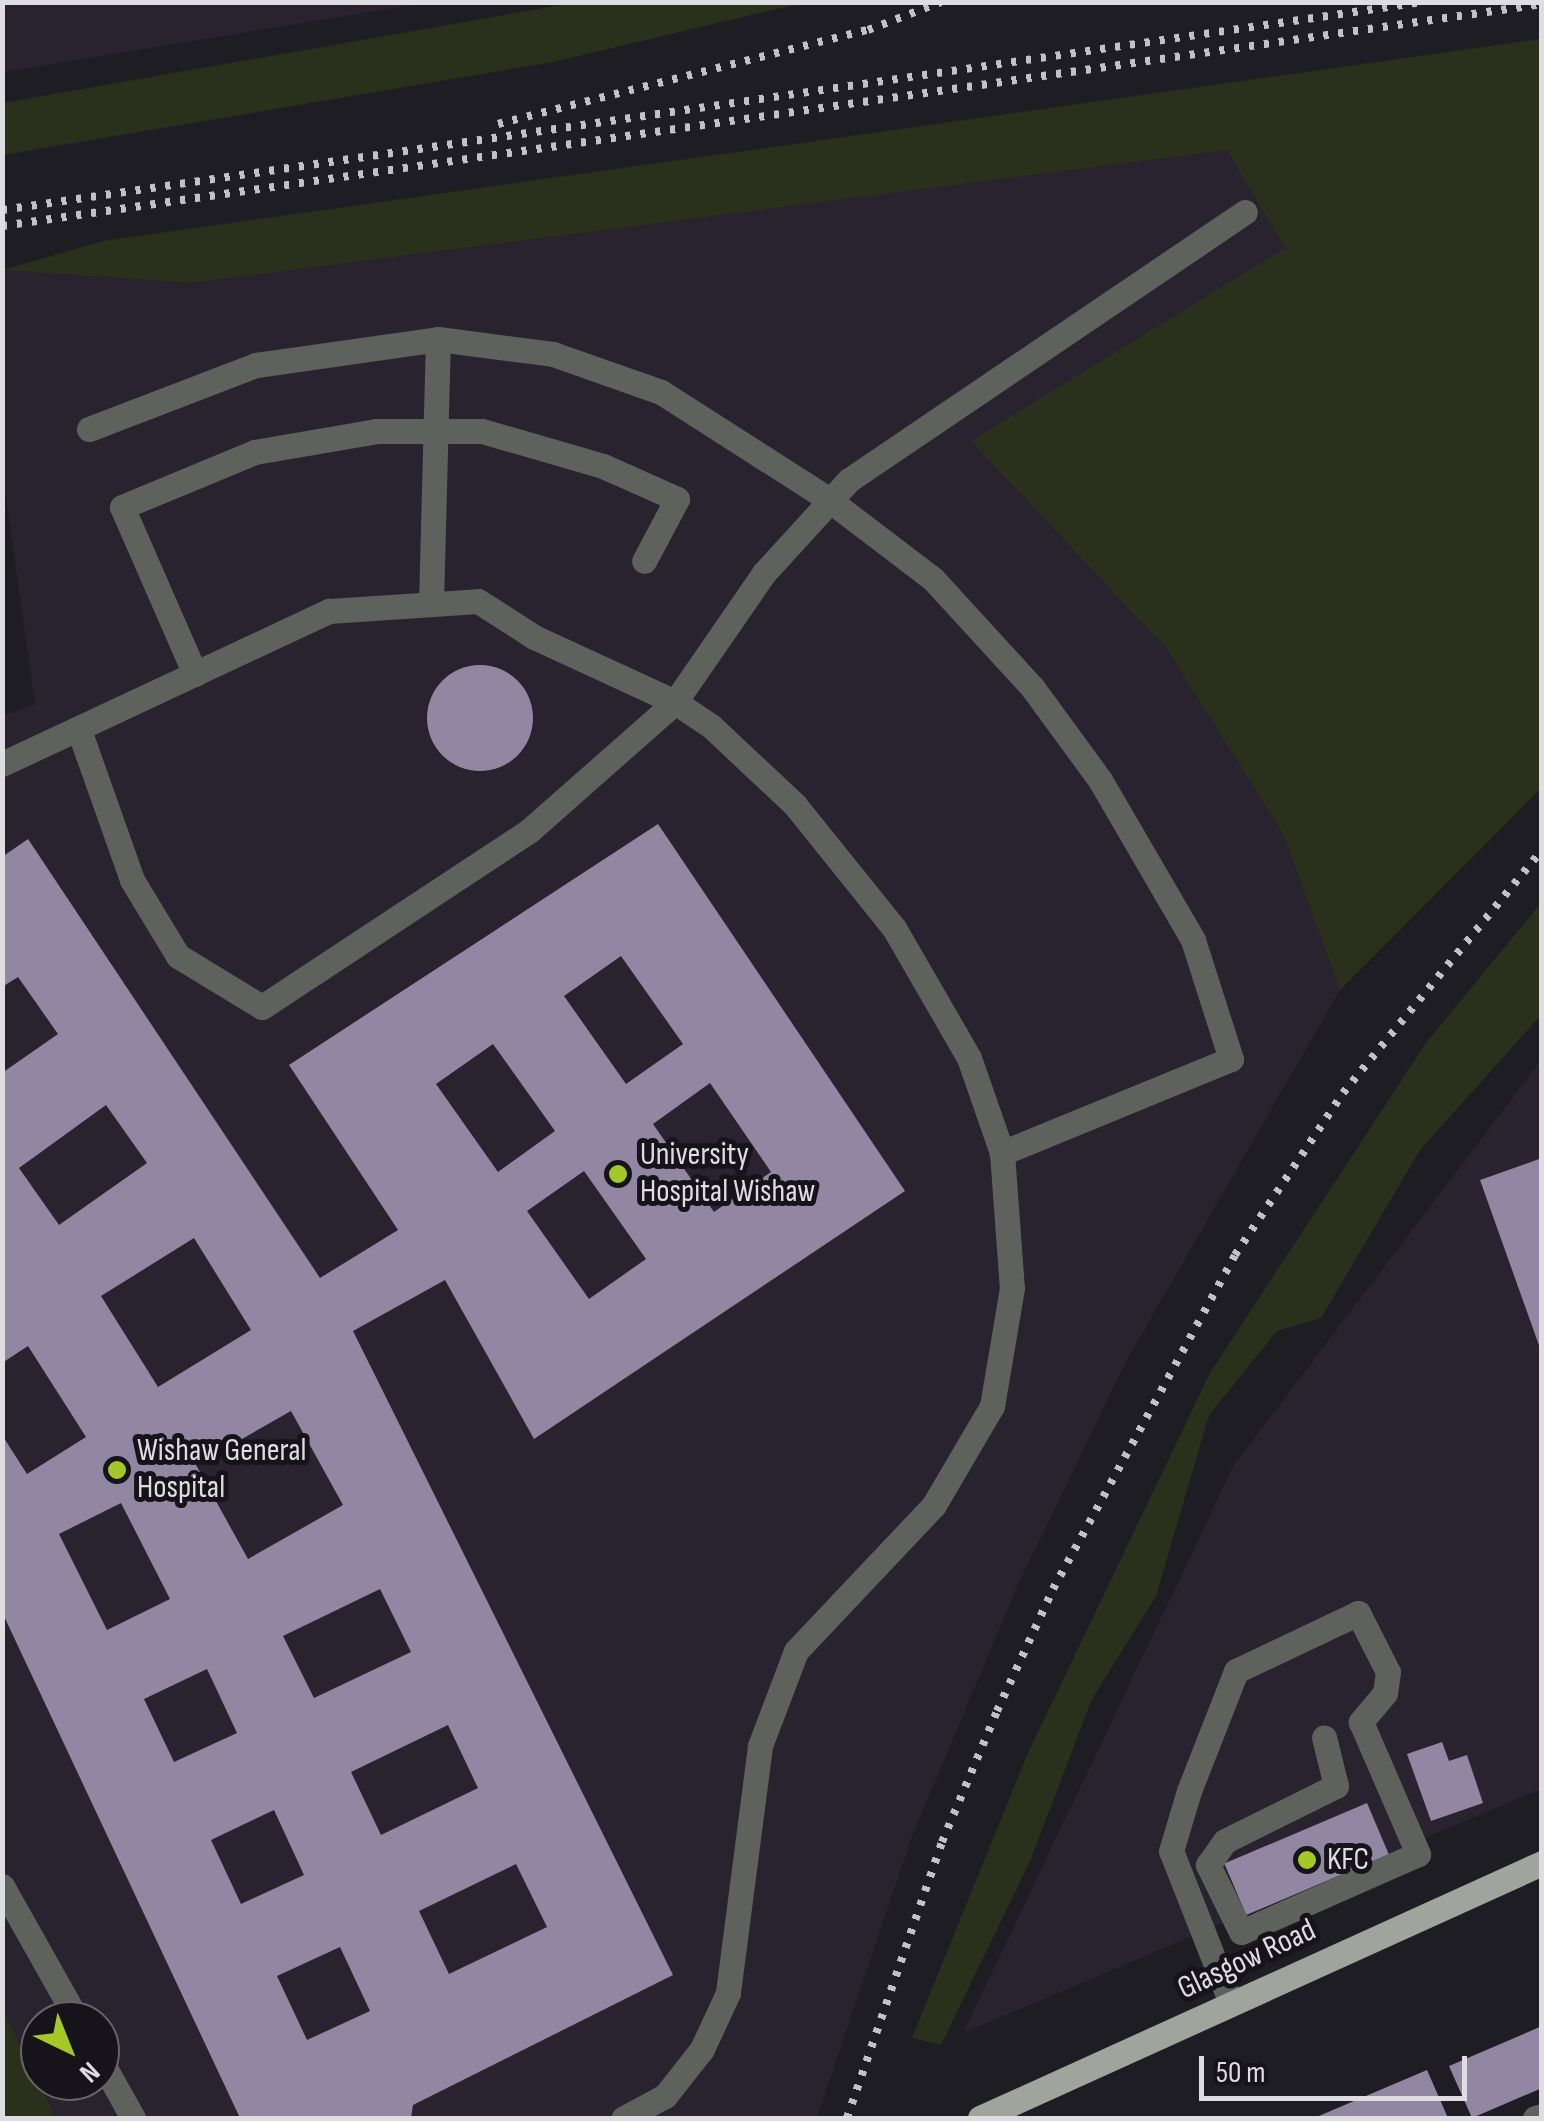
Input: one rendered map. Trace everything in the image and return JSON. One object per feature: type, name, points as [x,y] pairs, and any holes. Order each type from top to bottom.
[{"type":"main road","name":"Glasgow Road","points":[[980,2118],[1542,1863]]},
{"type":"lane","points":[[79,730],[132,880],[178,956],[262,1007],[530,830],[675,702],[764,573],[828,499],[1245,212]]},
{"type":"lane","points":[[431,604],[438,338]]},
{"type":"lane","points":[[90,429],[256,366],[438,338],[553,354],[661,392],[828,499],[932,579],[1032,687],[1100,780],[1193,940],[1231,1059],[1002,1152]]},
{"type":"lane","points":[[195,674],[122,507],[254,452],[376,431],[482,431],[604,466],[677,499],[644,561]]},
{"type":"lane","points":[[2,764],[329,611],[478,601],[534,636],[675,702],[796,805],[894,928],[969,1058],[1002,1152],[1012,1288],[992,1406],[934,1505],[796,1651],[760,1746],[728,1993],[702,2049],[665,2096],[624,2118]]},
{"type":"lane","points":[[1231,2003],[1171,1851],[1189,1791],[1236,1670],[1358,1613],[1388,1672],[1385,1693],[1362,1722],[1418,1854],[1241,1932],[1208,1865],[1225,1841],[1336,1786],[1324,1737]]},
{"type":"lane","points":[[2,1886],[67,2001]]},
{"type":"lane","points":[[120,2095],[133,2118]]},
{"type":"shaded area","points":[[3,2],[425,2],[425,3],[3,72]]},
{"type":"shaded area","name":"University Hospital Wishaw","points":[[1227,149],[1285,247],[1076,548],[1166,648],[1283,834],[1340,990],[1128,1358],[1020,1580],[912,1836],[817,2118],[56,2118],[48,2101],[120,2101],[120,2001],[20,2001],[20,2045],[3,2010],[2,716],[35,704],[3,476],[3,270],[191,283]]},
{"type":"shaded area","points":[[1541,1060],[1541,1789],[963,2033],[1234,1465]]},
{"type":"green space","points":[[578,2],[802,3],[553,62],[3,155],[3,103]]},
{"type":"green space","points":[[1541,39],[1541,788],[1340,990],[1283,834],[1166,648],[971,441],[1285,248],[1227,150],[191,283],[3,270],[103,241]]},
{"type":"green space","points":[[1541,903],[1541,1015],[1420,1150],[1321,1318],[1277,1331],[1209,1415],[1156,1596],[1092,1699],[1030,1861],[941,2045],[912,2038],[1027,1755],[1210,1373],[1426,1043]]},
{"type":"green space","points":[[2,2010],[20,2045],[20,2101],[48,2101],[56,2118],[3,2118]]},
{"type":"building","points":[[480,665],[500,669],[517,681],[529,698],[533,718],[529,738],[517,755],[500,767],[480,771],[460,767],[443,755],[431,738],[427,718],[431,698],[443,681],[460,669]]},
{"type":"building","name":"Wishaw General Hospital","points":[[658,824],[905,1191],[534,1439],[445,1280],[353,1331],[673,1975],[413,2105],[411,2118],[240,2118],[2,1612],[2,1435],[27,1474],[86,1437],[28,1346],[2,1363],[2,1073],[58,1034],[18,977],[2,987],[2,857],[28,839],[320,1278],[398,1230],[289,1065]],"holes":[[[621,956],[683,1044],[626,1084],[564,996]],[[493,1044],[555,1131],[498,1172],[436,1084]],[[710,1083],[771,1172],[714,1212],[653,1124]],[[106,1105],[147,1163],[59,1225],[19,1168]],[[584,1171],[646,1259],[589,1299],[527,1211]],[[194,1238],[251,1330],[158,1387],[101,1296]],[[291,1411],[343,1505],[248,1559],[196,1465]],[[121,1503],[170,1599],[107,1630],[59,1534]],[[380,1589],[411,1652],[314,1698],[283,1636]],[[207,1669],[237,1733],[174,1762],[144,1699]],[[448,1725],[478,1788],[381,1835],[351,1772]],[[274,1810],[304,1875],[241,1904],[211,1840]],[[516,1864],[547,1927],[449,1974],[419,1911]],[[340,1947],[370,2011],[307,2040],[277,1976]]]},
{"type":"building","points":[[1542,1158],[1542,1351],[1541,1351],[1480,1180]]},
{"type":"building","points":[[1442,1742],[1449,1761],[1467,1755],[1483,1803],[1431,1821],[1407,1754]]},
{"type":"building","name":"KFC","points":[[1367,1803],[1389,1855],[1246,1915],[1224,1864]]},
{"type":"building","points":[[1542,2026],[1542,2088],[1472,2118],[1449,2066]]},
{"type":"building","points":[[1427,2070],[1448,2118],[1314,2118]]},
{"type":"railway","points":[[498,124],[868,30],[941,2]]},
{"type":"railway","points":[[2,210],[1422,2]]},
{"type":"railway","points":[[2,226],[1542,4]]},
{"type":"railway","points":[[847,2118],[942,1842],[997,1711],[1053,1589],[1235,1255],[1343,1093],[1542,850]]},
{"type":"place","name":"University Hospital Wishaw","points":[[618,1174]]},
{"type":"place","name":"Wishaw General Hospital","points":[[117,1470]]},
{"type":"place","name":"KFC","points":[[1307,1860]]}]
